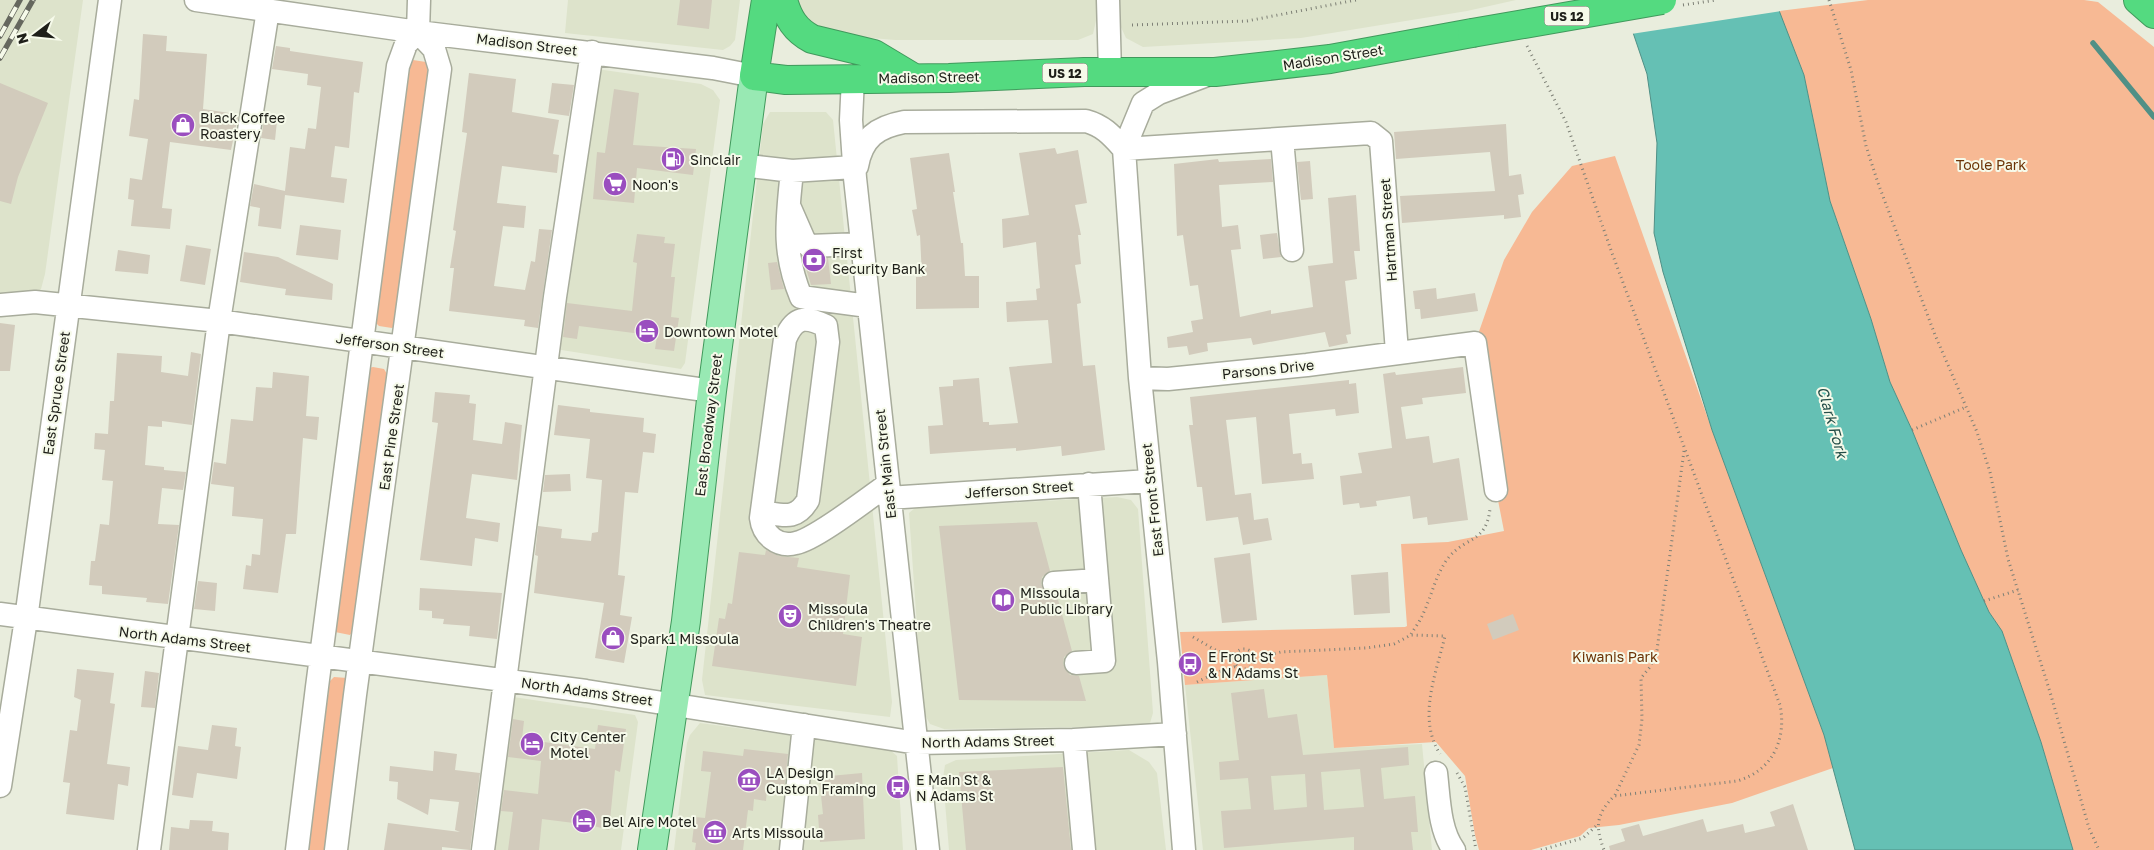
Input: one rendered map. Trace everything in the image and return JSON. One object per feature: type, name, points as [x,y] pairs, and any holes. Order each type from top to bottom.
[{"type":"highway","name":"East Broadway Street","points":[[754,76],[766,0]]},
{"type":"highway","points":[[783,0],[790,21],[812,40],[874,54],[915,79]]},
{"type":"highway","name":"Madison Street","points":[[754,76],[786,80],[915,79],[1215,72],[1330,59],[1662,0]]},
{"type":"highway","points":[[2138,0],[2154,14]]},
{"type":"highway","points":[[2142,0],[2154,7]]},
{"type":"main road","name":"East Broadway Street","points":[[652,850],[674,704],[712,391],[754,76]]},
{"type":"street","name":"East Spruce Street","points":[[0,786],[26,618],[110,0]]},
{"type":"street","name":"Madison Street","points":[[196,0],[418,32],[592,52],[754,76]]},
{"type":"street","points":[[298,850],[398,66],[406,44],[418,32],[418,0]]},
{"type":"street","points":[[1108,0],[1110,73]]},
{"type":"street","points":[[149,850],[219,321],[268,10]]},
{"type":"street","name":"East Pine Street","points":[[336,850],[440,69],[434,49],[418,32]]},
{"type":"street","points":[[483,850],[507,680],[546,368],[592,52]]},
{"type":"street","points":[[742,164],[792,171],[855,173],[860,153],[870,135],[882,127],[904,122],[1086,121],[1098,124],[1108,131],[1124,149],[1143,104],[1159,93],[1215,72]]},
{"type":"street","name":"East Main Street","points":[[853,78],[851,120],[855,173],[887,492],[928,850]]},
{"type":"street","name":"Hartman Street","points":[[1124,149],[1371,133],[1381,141],[1396,352]]},
{"type":"street","points":[[1282,139],[1292,250]]},
{"type":"street","name":"East Front Street","points":[[1124,149],[1140,378],[1175,734],[1184,850]]},
{"type":"street","points":[[792,171],[786,241],[788,261],[801,297],[868,306]]},
{"type":"street","points":[[789,204],[804,240],[809,246],[862,244]]},
{"type":"street","name":"Jefferson Street","points":[[0,305],[28,301],[219,321],[712,391]]},
{"type":"street","points":[[762,512],[790,516],[802,510],[808,500],[828,342],[826,326],[811,318],[799,321],[791,326],[786,339],[762,512],[762,528],[766,535],[775,541],[795,544],[887,492]]},
{"type":"street","points":[[1396,352],[1475,343],[1495,487]]},
{"type":"street","name":"Parsons Drive","points":[[1140,378],[1168,379],[1307,365],[1396,352]]},
{"type":"street","name":"Jefferson Street","points":[[887,492],[1149,481]]},
{"type":"street","points":[[1076,662],[1104,661],[1090,484]]},
{"type":"street","points":[[1054,583],[1097,580]]},
{"type":"street","name":"North Adams Street","points":[[0,614],[507,680],[674,704],[917,743],[1074,740],[1175,734]]},
{"type":"street","points":[[791,850],[804,725]]},
{"type":"street","points":[[1074,740],[1084,850]]},
{"type":"street","points":[[1445,767],[1444,826],[1448,842],[1454,850]]},
{"type":"path","points":[[1132,25],[1247,21],[1356,0]]},
{"type":"path","points":[[1829,0],[1853,78],[1866,146],[1878,183],[1935,335],[1977,432],[1990,472],[2008,559],[2050,692],[2089,828],[2099,850]]},
{"type":"path","points":[[1524,43],[1566,122],[1780,705],[1783,719],[1782,734],[1774,752],[1760,772],[1751,778],[1737,782],[1614,796]]},
{"type":"path","points":[[1912,430],[1966,407]]},
{"type":"path","points":[[1541,850],[1583,838],[1598,825],[1605,805],[1614,796],[1639,745],[1642,719],[1641,678],[1650,667],[1656,650],[1685,450]]},
{"type":"path","points":[[1255,658],[1281,652],[1366,648],[1394,644],[1410,635],[1422,617],[1439,572],[1450,556],[1479,537],[1489,521],[1495,487]]},
{"type":"path","points":[[1984,601],[2018,590]]},
{"type":"path","points":[[1410,635],[1445,636],[1429,704],[1433,743],[1445,767],[1465,787],[1476,850]]},
{"type":"path","points":[[1192,637],[1218,651],[1235,654]]},
{"type":"path","points":[[1247,648],[1255,658],[1251,667],[1244,669],[1237,666],[1234,660],[1235,654],[1240,649],[1247,648]]},
{"type":"path","points":[[1196,682],[1237,666]]},
{"type":"path","points":[[1598,825],[1604,850]]},
{"type":"shaded area","points":[[0,0],[83,0],[45,274],[41,289],[32,296],[0,299]]},
{"type":"shaded area","points":[[568,0],[740,0],[735,40],[723,50],[565,33]]},
{"type":"shaded area","points":[[792,0],[1096,0],[1097,16],[1093,34],[1078,40],[895,40],[811,33]]},
{"type":"shaded area","points":[[1119,0],[1516,0],[1467,11],[1301,38],[1143,47],[1126,38],[1120,25]]},
{"type":"shaded area","points":[[590,68],[701,84],[713,90],[720,100],[685,363],[681,369],[549,348]]},
{"type":"shaded area","points":[[770,112],[826,112],[833,120],[892,702],[890,717],[705,695],[702,680],[763,124]]},
{"type":"shaded area","points":[[1117,497],[1131,500],[1138,509],[1153,713],[1150,723],[1142,726],[944,729],[930,724],[923,711],[909,513],[915,508]]},
{"type":"shaded area","points":[[1327,675],[1334,748],[1422,744],[1432,850],[1203,850],[1185,685]]},
{"type":"shaded area","points":[[513,697],[635,715],[638,722],[621,850],[485,850]]},
{"type":"shaded area","points":[[700,723],[889,749],[897,756],[903,850],[674,850],[687,743],[690,735]]},
{"type":"shaded area","points":[[1129,750],[1149,762],[1157,773],[1166,850],[949,850],[943,778],[945,765],[956,760]]},
{"type":"green space","name":"Toole Park","points":[[1868,0],[2084,0],[2098,2],[2154,47],[2154,850],[2073,850],[2041,742],[2002,631],[1989,612],[1961,550],[1912,430],[1890,382],[1871,319],[1830,201],[1804,75],[1779,11]]},
{"type":"green space","points":[[413,60],[426,62],[428,67],[395,326],[392,328],[379,326],[376,323],[410,65]]},
{"type":"green space","name":"Kiwanis Park","points":[[1615,156],[1712,430],[1824,735],[1833,768],[1732,803],[1619,825],[1589,828],[1580,836],[1531,850],[1479,850],[1465,776],[1436,742],[1334,748],[1327,675],[1185,685],[1180,632],[1405,627],[1407,626],[1401,544],[1448,542],[1504,531],[1496,490],[1475,343],[1504,260],[1532,212],[1572,166]]},
{"type":"green space","points":[[369,368],[384,369],[387,374],[353,631],[350,635],[335,632]]},
{"type":"green space","points":[[334,677],[347,678],[328,850],[308,850],[330,681]]},
{"type":"water","name":"Clark Fork","points":[[1622,0],[1775,0],[1804,75],[1830,201],[1871,319],[1890,382],[1912,430],[1961,550],[1989,612],[2002,631],[2041,742],[2073,850],[1855,850],[1824,735],[1712,430],[1663,272],[1654,233],[1657,143],[1647,74]]},
{"type":"pier","points":[[1620,0],[1778,0],[1781,11],[1631,34]]},
{"type":"building","points":[[680,0],[712,0],[709,29],[677,25]]},
{"type":"building","points":[[143,34],[167,36],[166,51],[207,54],[203,109],[236,114],[236,117],[238,117],[231,150],[170,142],[162,208],[172,209],[170,229],[131,226],[134,200],[128,199],[130,178],[142,180],[148,139],[129,136],[134,99],[139,100]]},
{"type":"building","points":[[276,46],[290,48],[290,51],[363,62],[359,93],[354,92],[349,148],[335,146],[331,177],[347,179],[344,203],[285,195],[281,229],[258,226],[260,208],[250,206],[254,184],[285,191],[290,147],[305,149],[308,128],[316,129],[321,87],[307,85],[308,74],[272,69]]},
{"type":"building","points":[[469,73],[516,79],[512,112],[559,120],[553,154],[559,155],[557,173],[502,166],[497,203],[526,206],[524,228],[503,226],[494,286],[525,290],[531,261],[535,262],[539,229],[552,230],[538,328],[524,326],[525,320],[449,311],[454,268],[450,268],[456,231],[453,230],[467,133],[462,132]]},
{"type":"building","points":[[0,83],[48,103],[18,177],[11,204],[0,201]]},
{"type":"building","points":[[552,83],[574,85],[569,116],[548,113]]},
{"type":"building","points":[[614,89],[639,93],[633,145],[696,149],[693,175],[637,168],[634,203],[593,199],[597,152],[605,153]]},
{"type":"building","points":[[264,120],[277,121],[275,140],[261,138]]},
{"type":"building","points":[[1506,124],[1509,176],[1521,174],[1524,194],[1518,195],[1521,217],[1504,219],[1504,215],[1402,223],[1400,196],[1495,191],[1490,152],[1396,159],[1394,132]]},
{"type":"building","points":[[1055,148],[1057,154],[1078,150],[1087,203],[1075,205],[1081,235],[1078,235],[1081,264],[1075,265],[1081,303],[1077,304],[1083,366],[1095,365],[1105,450],[1062,456],[1061,446],[1016,451],[1016,448],[930,454],[928,426],[943,425],[939,387],[953,386],[953,380],[979,378],[983,422],[989,422],[989,425],[1018,423],[1009,367],[1052,363],[1048,320],[1007,322],[1006,302],[1037,300],[1036,289],[1040,288],[1036,242],[1003,248],[1002,219],[1029,215],[1019,153]]},
{"type":"building","points":[[949,153],[955,192],[953,192],[961,243],[963,243],[965,276],[979,276],[979,308],[916,309],[916,277],[922,277],[920,235],[917,236],[912,210],[917,209],[910,158]]},
{"type":"building","points":[[1218,159],[1219,162],[1271,159],[1273,182],[1219,185],[1222,227],[1238,225],[1241,249],[1231,250],[1240,317],[1271,310],[1271,314],[1313,307],[1308,266],[1333,263],[1328,198],[1356,195],[1360,251],[1354,251],[1357,279],[1345,281],[1351,334],[1346,335],[1348,343],[1329,347],[1325,332],[1253,345],[1251,338],[1207,343],[1208,351],[1189,355],[1187,346],[1168,348],[1167,337],[1193,332],[1191,321],[1203,319],[1198,285],[1190,286],[1183,235],[1177,236],[1174,164]]},
{"type":"building","points":[[1310,161],[1313,199],[1301,200],[1297,162]]},
{"type":"building","points":[[300,225],[341,230],[338,260],[296,255]]},
{"type":"building","points":[[1277,233],[1281,257],[1263,259],[1260,235]]},
{"type":"building","points":[[637,234],[665,237],[664,243],[675,244],[671,277],[675,277],[671,317],[679,318],[674,351],[655,349],[657,336],[579,326],[577,339],[563,337],[567,303],[632,311],[637,263],[633,262]]},
{"type":"building","points":[[186,245],[211,249],[205,285],[180,281]]},
{"type":"building","points":[[118,250],[150,255],[148,274],[115,271]]},
{"type":"building","points":[[244,252],[278,257],[333,284],[332,300],[285,295],[286,289],[240,282]]},
{"type":"building","points":[[828,258],[831,284],[811,285],[803,259]]},
{"type":"building","points":[[777,262],[784,289],[771,290],[768,263]]},
{"type":"building","points":[[1436,288],[1437,299],[1475,293],[1478,311],[1421,319],[1420,309],[1415,309],[1413,291]]},
{"type":"building","points":[[0,323],[15,325],[10,371],[0,371]]},
{"type":"building","points":[[191,352],[201,354],[192,425],[162,421],[162,427],[148,426],[145,465],[164,467],[164,470],[186,472],[183,490],[162,488],[158,524],[179,525],[168,604],[146,602],[147,598],[102,594],[102,586],[89,585],[91,561],[95,561],[100,524],[109,525],[113,481],[102,480],[105,450],[94,449],[95,433],[108,434],[110,401],[114,401],[117,353],[162,356],[161,372],[188,376]]},
{"type":"building","points":[[1463,367],[1466,393],[1422,398],[1423,404],[1401,407],[1406,439],[1429,436],[1433,463],[1459,458],[1468,520],[1428,525],[1427,517],[1413,519],[1410,496],[1376,501],[1377,506],[1360,508],[1359,503],[1343,505],[1340,476],[1362,473],[1358,453],[1392,448],[1383,374],[1395,372],[1396,375]]},
{"type":"building","points":[[273,372],[309,376],[306,416],[319,417],[317,440],[303,438],[296,534],[286,534],[278,593],[243,589],[246,565],[251,566],[252,554],[260,555],[263,519],[232,516],[234,487],[211,484],[214,462],[226,464],[231,419],[253,421],[256,387],[272,388]]},
{"type":"building","points":[[1349,380],[1349,384],[1356,383],[1359,413],[1336,416],[1335,409],[1289,414],[1293,454],[1301,453],[1302,464],[1312,463],[1314,479],[1262,484],[1256,417],[1226,420],[1235,495],[1251,493],[1254,520],[1268,518],[1272,540],[1243,545],[1238,517],[1206,521],[1202,487],[1197,487],[1189,425],[1193,425],[1190,397]]},
{"type":"building","points":[[435,392],[470,395],[469,403],[476,404],[473,440],[502,444],[505,422],[522,425],[517,480],[472,474],[466,518],[500,523],[498,542],[475,538],[472,566],[420,560],[438,423],[432,422]]},
{"type":"building","points":[[558,405],[590,409],[590,412],[644,418],[643,432],[656,434],[654,453],[643,452],[638,493],[625,492],[618,575],[625,576],[620,615],[632,617],[624,663],[595,658],[604,603],[534,593],[538,556],[535,555],[538,526],[562,529],[561,538],[591,541],[592,533],[598,532],[602,480],[586,478],[590,439],[554,435]]},
{"type":"building","points":[[570,474],[571,491],[543,492],[545,475]]},
{"type":"building","name":"Missoula Public Library","points":[[1037,522],[1050,571],[1042,577],[1041,584],[1048,595],[1057,596],[1072,651],[1064,657],[1063,664],[1070,675],[1079,676],[1086,701],[959,700],[939,526]]},
{"type":"building","name":"Missoula Children's Theatre","points":[[766,550],[779,556],[799,558],[797,567],[850,575],[843,634],[862,637],[856,686],[712,666],[719,618],[725,619],[728,603],[732,604],[739,552],[765,555]]},
{"type":"building","points":[[1250,553],[1257,620],[1222,623],[1214,558]]},
{"type":"building","points":[[1388,572],[1390,613],[1354,615],[1351,575]]},
{"type":"building","points":[[198,581],[217,583],[215,611],[194,609]]},
{"type":"building","points":[[420,588],[502,593],[497,639],[469,636],[470,626],[443,624],[444,619],[432,618],[432,611],[419,610]]},
{"type":"building","points":[[1513,614],[1519,630],[1493,640],[1487,624]]},
{"type":"building","points":[[77,669],[114,673],[110,703],[115,704],[107,764],[130,767],[128,786],[118,784],[114,820],[66,814],[70,783],[63,782],[70,730],[77,731],[81,700],[74,697]]},
{"type":"building","points":[[145,671],[159,673],[155,708],[141,707]]},
{"type":"building","points":[[1264,689],[1268,718],[1297,714],[1303,755],[1408,747],[1409,765],[1381,768],[1384,799],[1415,796],[1418,832],[1411,832],[1413,850],[1354,850],[1354,837],[1224,848],[1221,811],[1251,809],[1248,778],[1220,780],[1219,762],[1239,760],[1231,693]],"holes":[[[1360,769],[1364,807],[1324,810],[1321,772]],[[1305,774],[1307,807],[1274,810],[1271,776]]]},
{"type":"building","points":[[513,719],[524,721],[522,739],[595,749],[598,725],[626,729],[620,772],[615,770],[609,830],[590,825],[542,819],[539,850],[508,850],[513,812],[501,811],[504,790],[538,794],[541,761],[508,757]]},
{"type":"building","points":[[212,725],[237,728],[235,746],[241,747],[237,779],[197,773],[193,798],[172,795],[178,746],[208,750]]},
{"type":"building","points":[[744,749],[788,754],[784,791],[767,788],[766,801],[754,799],[753,811],[748,810],[743,850],[695,850],[696,843],[692,842],[695,817],[705,818],[711,772],[701,771],[703,751],[743,756]]},
{"type":"building","points":[[434,751],[457,754],[455,770],[480,773],[470,850],[442,847],[442,850],[384,850],[388,823],[460,832],[455,830],[459,802],[430,799],[428,815],[397,799],[398,782],[389,781],[390,766],[433,771]]},
{"type":"building","points":[[1063,767],[1071,850],[966,850],[959,772]]},
{"type":"building","points":[[862,773],[865,839],[820,842],[818,815],[823,814],[819,777]]},
{"type":"building","points":[[1793,804],[1808,850],[1610,850],[1609,846],[1625,841],[1621,829],[1639,824],[1643,836],[1703,819],[1707,832],[1743,824],[1745,833],[1775,826],[1770,812]]},
{"type":"building","points":[[190,820],[213,821],[212,831],[229,833],[228,850],[169,850],[171,827],[189,829]]},
{"type":"waterway","points":[[2093,43],[2154,117]]},
{"type":"railway","points":[[0,36],[20,0]]},
{"type":"railway","points":[[0,58],[33,0]]},
{"type":"place","name":"Black Coffee Roastery","points":[[183,125]]},
{"type":"place","name":"Sinclair","points":[[673,159]]},
{"type":"place","name":"Noon's","points":[[615,184]]},
{"type":"place","name":"First Security Bank","points":[[814,260]]},
{"type":"place","name":"Downtown Motel","points":[[647,331]]},
{"type":"place","name":"Missoula Public Library","points":[[1003,600]]},
{"type":"place","name":"Missoula Children's Theatre","points":[[790,616]]},
{"type":"place","name":"Spark1 Missoula","points":[[613,638]]},
{"type":"place","name":"E Front St & N Adams St","points":[[1190,664]]},
{"type":"place","name":"City Center Motel","points":[[532,744]]},
{"type":"place","name":"LA Design Custom Framing","points":[[749,780]]},
{"type":"place","name":"E Main St & N Adams St","points":[[898,787]]},
{"type":"place","name":"Bel Aire Motel","points":[[584,821]]},
{"type":"place","name":"Arts Missoula","points":[[715,832]]}]
